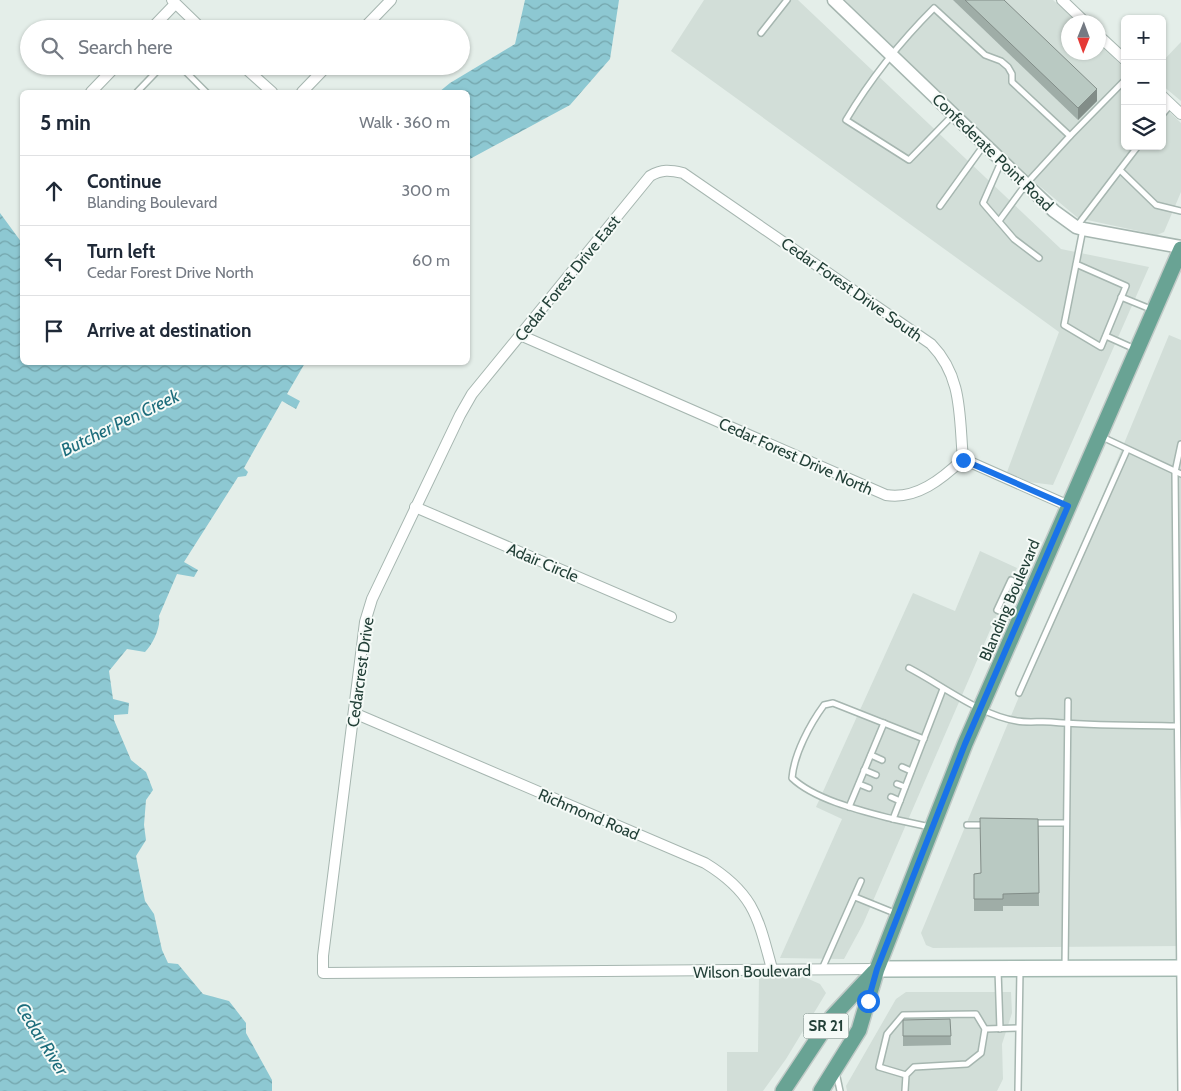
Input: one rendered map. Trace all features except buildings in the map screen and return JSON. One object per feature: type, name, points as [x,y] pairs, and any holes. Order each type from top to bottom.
[{"type":"main road","name":"Blanding Boulevard","points":[[821,1091],[859,1030],[877,969],[931,828],[1068,506],[1181,248]]},
{"type":"main road","name":"Wilson Boulevard","points":[[877,969],[1180,968]]},
{"type":"main road","name":"Blanding Boulevard","points":[[783,1091],[832,1017],[877,969]]},
{"type":"street","points":[[372,20],[391,0]]},
{"type":"street","name":"Confederate Point Road","points":[[834,0],[1054,210],[1080,228],[1181,248]]},
{"type":"street","points":[[1062,0],[1078,15]]},
{"type":"street","points":[[159,20],[173,2],[192,20]]},
{"type":"street","points":[[1106,42],[1121,56]]},
{"type":"street","points":[[93,90],[107,75]]},
{"type":"street","points":[[253,75],[270,90]]},
{"type":"street","points":[[304,90],[319,75]]},
{"type":"street","points":[[1166,100],[1181,114]]},
{"type":"street","name":"Cedar Forest Drive East","points":[[472,394],[650,176],[668,170]]},
{"type":"street","name":"Cedar Forest Drive South","points":[[668,170],[683,173],[936,349],[952,372],[957,386],[963,460]]},
{"type":"street","name":"Cedar Forest Drive North","points":[[520,335],[886,495],[898,497],[919,491],[950,471],[963,460]]},
{"type":"street","name":"Cedarcrest Drive","points":[[323,973],[365,622],[416,506],[472,394]]},
{"type":"street","points":[[963,460],[1068,506]]},
{"type":"street","name":"Adair Circle","points":[[416,506],[671,617]]},
{"type":"street","name":"Richmond Road","points":[[354,713],[705,863],[721,873],[739,890],[758,917],[772,969]]},
{"type":"street","name":"Wilson Boulevard","points":[[323,973],[877,969]]},
{"type":"lane","points":[[761,34],[787,0]]},
{"type":"lane","points":[[953,115],[909,160],[846,120],[866,87],[890,54],[934,8],[985,55],[1001,61],[1008,67],[1012,74],[1012,82],[1070,136]]},
{"type":"lane","points":[[140,90],[154,75]]},
{"type":"lane","points":[[189,75],[204,90]]},
{"type":"lane","points":[[999,221],[1026,184],[1121,84]]},
{"type":"lane","points":[[1166,111],[1171,104]]},
{"type":"lane","points":[[940,206],[984,144]]},
{"type":"lane","points":[[1076,264],[1126,286],[1101,347],[1064,325],[1076,264],[1080,228],[1135,150]]},
{"type":"lane","points":[[1002,161],[983,203],[1014,239],[1039,258]]},
{"type":"lane","points":[[1120,170],[1156,205],[1181,211]]},
{"type":"lane","points":[[1122,297],[1154,311]]},
{"type":"lane","points":[[1106,336],[1137,349]]},
{"type":"lane","points":[[1099,436],[1178,473]]},
{"type":"lane","points":[[1181,444],[1178,473],[1177,726],[1181,1091]]},
{"type":"lane","points":[[1019,693],[1127,450]]},
{"type":"lane","points":[[1019,620],[997,610],[1011,580],[1032,591]]},
{"type":"lane","points":[[909,668],[931,679],[943,690],[981,708],[1017,721],[1177,726]]},
{"type":"lane","points":[[893,819],[943,690]]},
{"type":"lane","points":[[1065,969],[1065,824],[1068,701]]},
{"type":"lane","points":[[924,739],[833,703],[824,704],[793,766],[792,778],[800,785],[849,807],[931,828]]},
{"type":"lane","points":[[849,807],[884,723]]},
{"type":"lane","points":[[871,755],[882,760]]},
{"type":"lane","points":[[902,767],[911,771]]},
{"type":"lane","points":[[864,770],[876,775]]},
{"type":"lane","points":[[859,784],[869,788]]},
{"type":"lane","points":[[897,784],[905,787]]},
{"type":"lane","points":[[891,797],[900,801]]},
{"type":"lane","points":[[1026,823],[1065,824]]},
{"type":"lane","points":[[967,824],[991,824]]},
{"type":"lane","points":[[821,970],[861,881]]},
{"type":"lane","points":[[855,897],[898,914]]},
{"type":"lane","points":[[998,970],[1000,1028]]},
{"type":"lane","points":[[1018,1091],[1020,970]]},
{"type":"lane","points":[[905,1091],[906,1075],[914,1067],[967,1064],[981,1053],[985,1029],[976,1014],[903,1015],[887,1034],[879,1067],[906,1075]]},
{"type":"lane","points":[[985,1029],[1018,1028]]},
{"type":"lane","points":[[836,1069],[840,1091]]},
{"type":"shaded area","points":[[704,0],[798,0],[1061,249],[1149,267],[1053,485],[1029,482],[1007,472],[1059,332],[671,51]]},
{"type":"shaded area","points":[[845,0],[1053,0],[1069,15],[1061,15],[1061,60],[1106,60],[1106,51],[1121,65],[1121,150],[1166,150],[1166,109],[1181,123],[1181,192],[1164,232],[1157,235],[1078,218],[1024,173]]},
{"type":"shaded area","points":[[1181,42],[1181,101],[1166,88],[1166,58]]},
{"type":"shaded area","points":[[1169,335],[1181,340],[1181,946],[933,948],[926,945],[921,933]]},
{"type":"shaded area","points":[[980,551],[1017,568],[863,924],[844,959],[780,958],[842,819],[816,807],[913,593],[955,611]]},
{"type":"shaded area","points":[[759,976],[804,977],[820,984],[826,993],[786,1059],[763,1091],[727,1091],[727,1052],[758,1052]]},
{"type":"shaded area","points":[[906,992],[1011,992],[1012,1013],[1002,1044],[1003,1079],[997,1091],[847,1091],[846,1086],[896,999]]},
{"type":"water","points":[[525,0],[619,0],[610,59],[570,105],[470,159],[470,90],[441,90],[463,75],[470,75],[470,71],[515,44]]},
{"type":"water","points":[[0,213],[20,240],[20,365],[304,365],[287,394],[300,401],[296,409],[282,401],[244,468],[248,472],[246,476],[238,477],[184,562],[198,570],[194,577],[177,574],[159,616],[158,630],[151,645],[145,652],[127,649],[109,671],[113,699],[129,703],[128,714],[114,715],[114,720],[131,760],[146,772],[153,790],[146,800],[144,825],[146,840],[136,856],[145,901],[154,914],[162,950],[168,963],[178,964],[203,994],[229,1001],[246,1023],[246,1033],[272,1080],[272,1091],[0,1091]]},
{"type":"route","points":[[868,1001],[877,969],[952,776],[1068,506],[963,460]]},
{"type":"water label","name":"Butcher Pen Creek","points":[[120,423]]},
{"type":"water label","name":"Cedar River","points":[[42,1039]]}]
